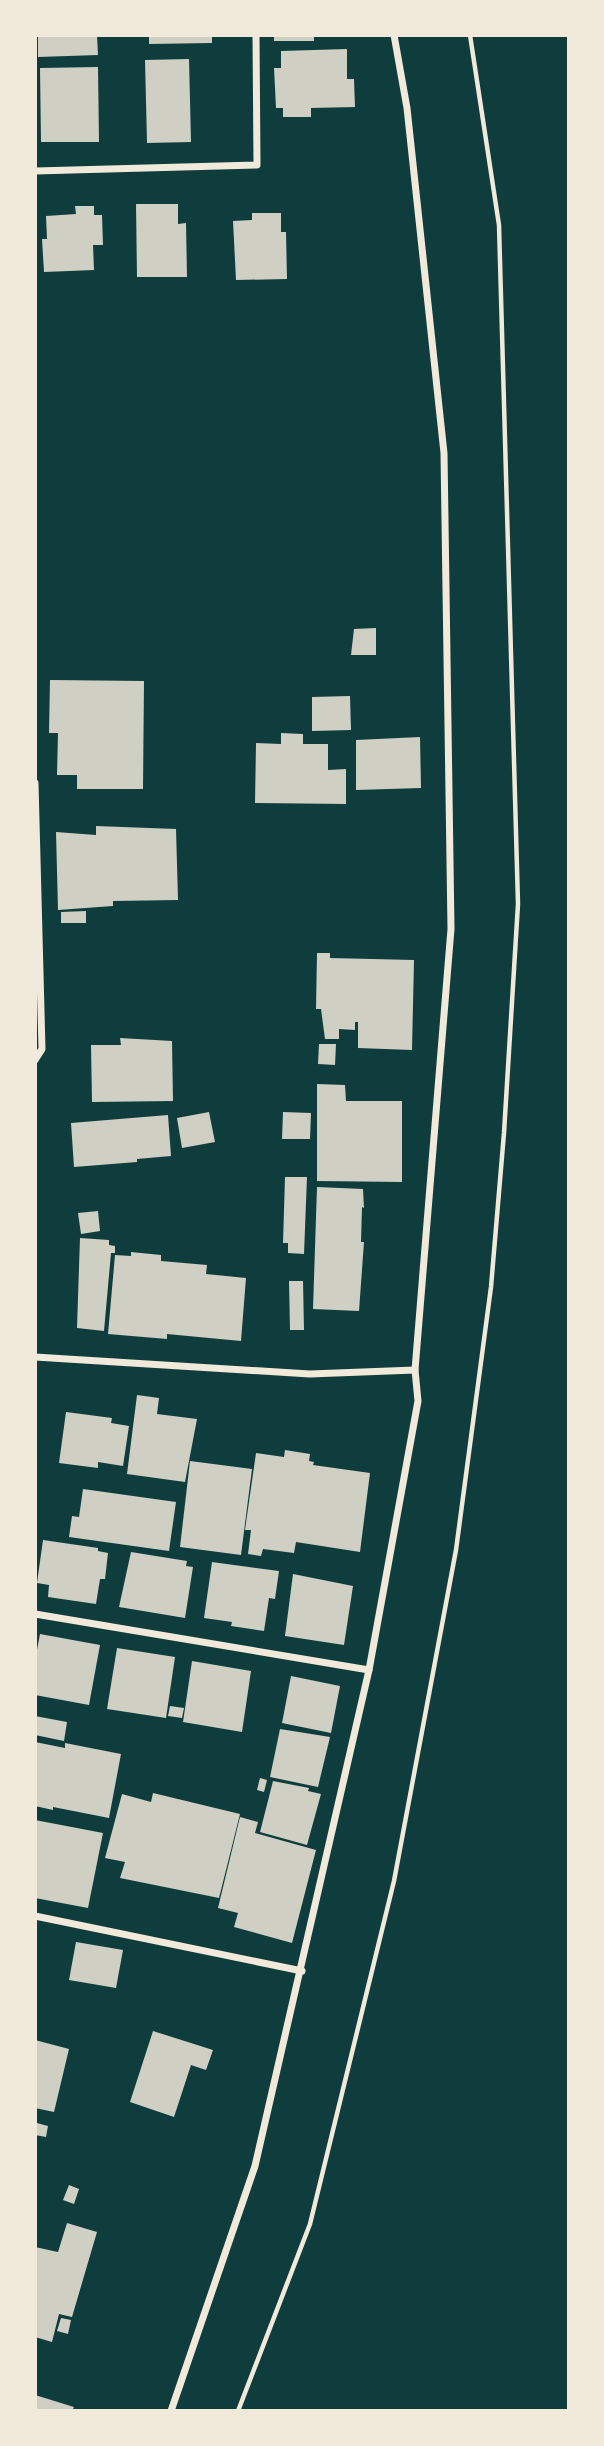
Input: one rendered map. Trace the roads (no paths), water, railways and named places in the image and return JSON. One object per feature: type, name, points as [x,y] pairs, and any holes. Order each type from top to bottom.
[{"type":"street","points":[[35,171],[257,165],[256,35]]},
{"type":"street","points":[[171,2411],[255,2165],[302,1971],[369,1670],[418,1401],[415,1370],[451,929],[444,453],[407,108],[394,35]]},
{"type":"street","points":[[35,783],[42,1049],[35,1060]]},
{"type":"street","points":[[35,1357],[310,1374],[415,1370]]},
{"type":"street","points":[[35,1614],[369,1670]]},
{"type":"street","points":[[35,1916],[302,1971]]}]
